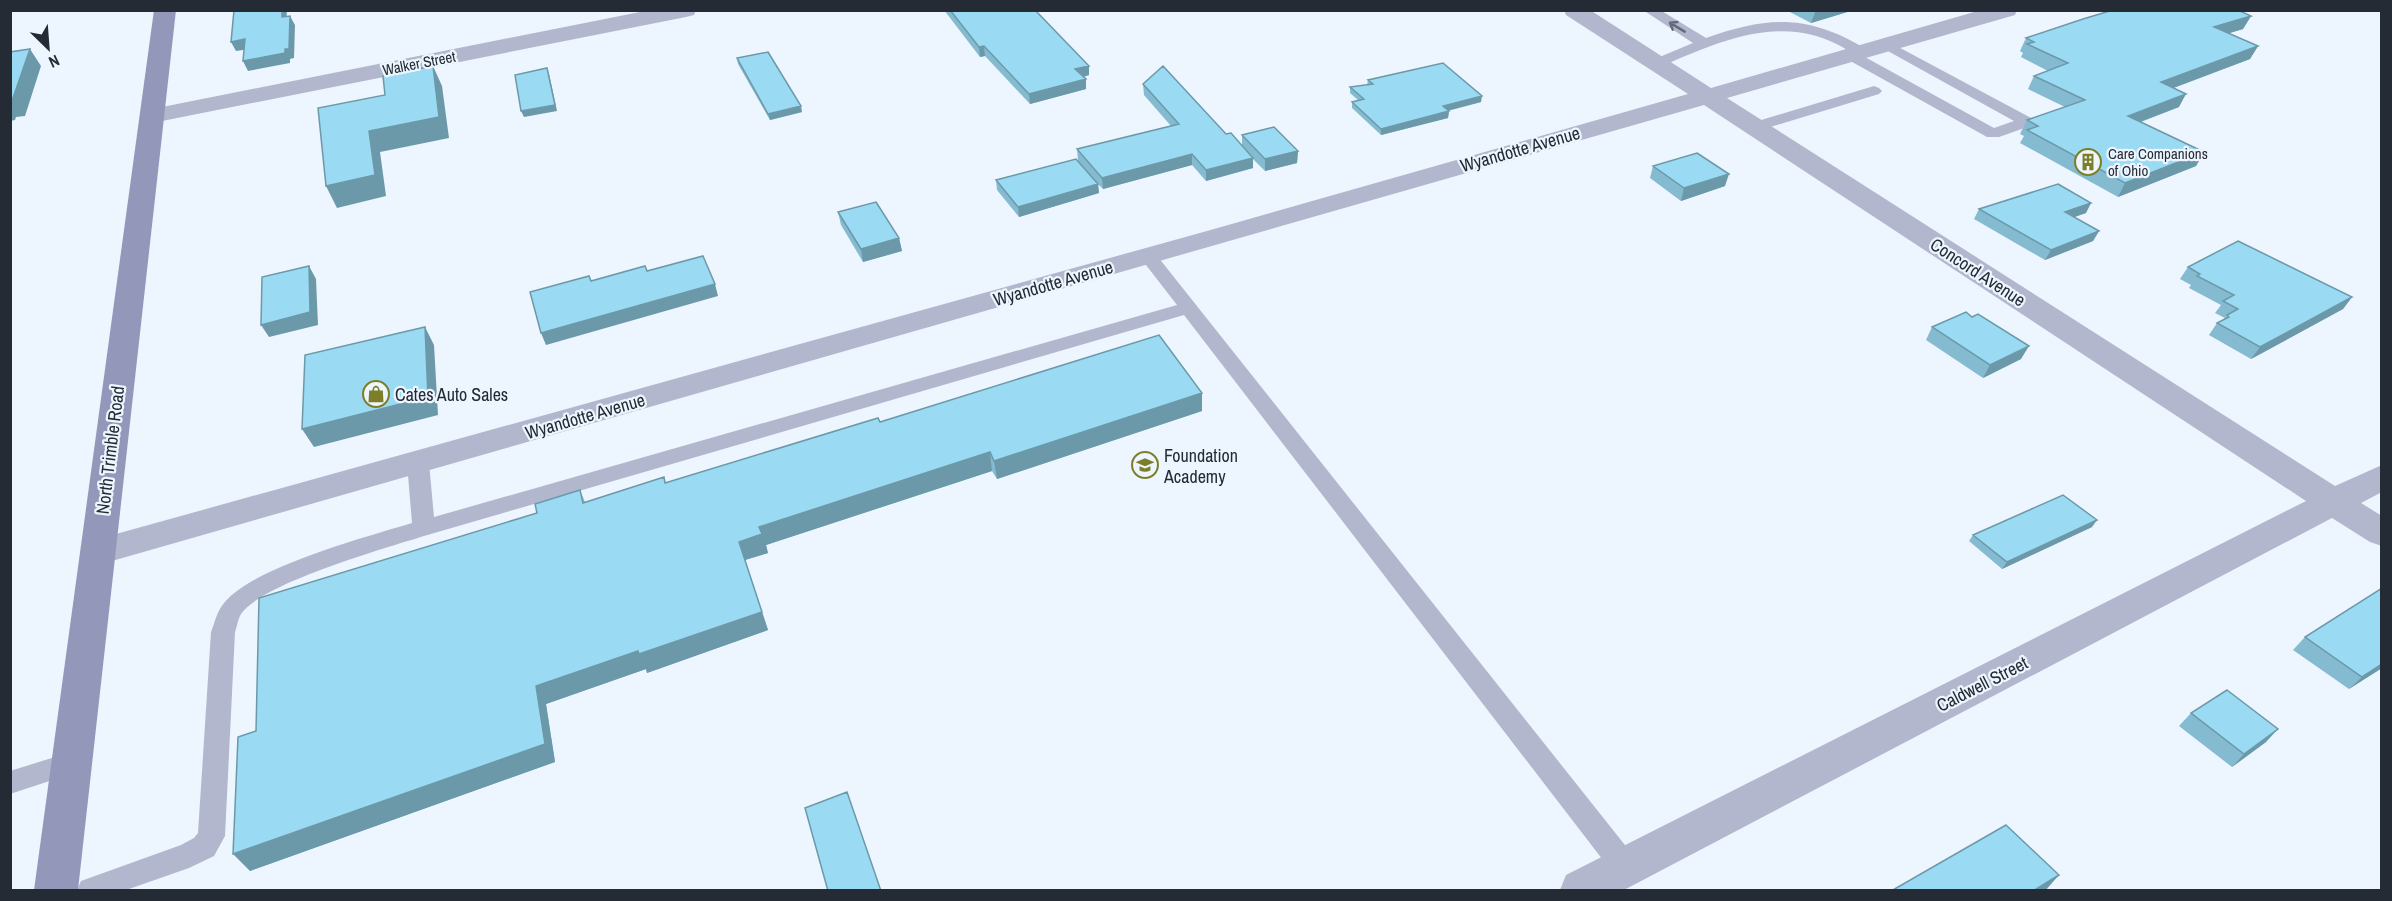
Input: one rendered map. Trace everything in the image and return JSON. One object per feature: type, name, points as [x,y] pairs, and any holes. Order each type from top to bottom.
[{"type":"main road","name":"North Trimble Road","points":[[56,891],[165,10]]},
{"type":"street","name":"Walker Street","points":[[152,116],[686,10]]},
{"type":"street","name":"Concord Avenue","points":[[1575,10],[1655,64],[2382,533]]},
{"type":"street","name":"Wyandotte Avenue","points":[[98,552],[1148,256],[2007,10]]},
{"type":"street","name":"Caldwell Street","points":[[1582,891],[2382,477]]},
{"type":"lane","points":[[1650,10],[1703,43]]},
{"type":"lane","points":[[1655,64],[1703,43],[1786,26],[1825,32],[2027,122],[1994,134],[1865,51]]},
{"type":"lane","points":[[1754,128],[1874,91]]},
{"type":"lane","points":[[1148,256],[1626,868]]},
{"type":"lane","points":[[91,891],[189,855],[204,847],[211,836],[223,632],[232,609],[254,591],[336,555],[424,528],[1188,308]]},
{"type":"lane","points":[[418,463],[424,528]]},
{"type":"lane","points":[[10,783],[71,763]]},
{"type":"building","points":[[234,10],[282,10],[282,17],[290,16],[289,49],[285,49],[285,53],[243,61],[245,39],[231,42]]},
{"type":"building","points":[[950,10],[1035,10],[1089,66],[1075,69],[1086,79],[1029,94],[984,46],[979,47]]},
{"type":"building","points":[[2113,10],[2238,10],[2251,16],[2214,27],[2258,46],[2161,82],[2186,94],[2128,116],[2204,152],[2125,183],[2027,130],[2038,126],[2027,120],[2085,100],[2034,76],[2068,63],[2027,44],[2034,42],[2026,38]]},
{"type":"building","points":[[30,49],[13,98],[10,99],[10,52]]},
{"type":"building","points":[[768,52],[801,106],[768,114],[737,58]]},
{"type":"building","points":[[1443,63],[1482,96],[1443,106],[1449,111],[1381,129],[1352,102],[1364,99],[1350,87],[1373,84],[1368,80]]},
{"type":"building","points":[[433,66],[439,117],[369,131],[375,175],[326,186],[318,108],[385,95],[383,76]]},
{"type":"building","points":[[1163,66],[1226,134],[1231,133],[1253,158],[1206,170],[1192,154],[1102,178],[1077,149],[1179,124],[1143,84]]},
{"type":"building","points":[[547,68],[555,105],[521,111],[515,75]]},
{"type":"building","points":[[1274,127],[1298,151],[1265,159],[1242,135]]},
{"type":"building","points":[[1697,153],[1729,174],[1684,188],[1653,166]]},
{"type":"building","points":[[1076,159],[1098,184],[1018,207],[996,180]]},
{"type":"building","points":[[2058,184],[2091,203],[2065,212],[2099,231],[2051,250],[1979,209]]},
{"type":"building","points":[[876,202],[899,238],[861,249],[838,212]]},
{"type":"building","points":[[2238,241],[2352,297],[2260,347],[2217,323],[2238,309],[2223,301],[2234,295],[2197,276],[2200,274],[2188,267]]},
{"type":"building","points":[[703,256],[715,284],[541,333],[530,292],[589,276],[591,281],[645,266],[647,271]]},
{"type":"building","points":[[309,266],[310,312],[261,325],[262,277]]},
{"type":"building","points":[[1966,312],[1972,317],[1978,314],[2029,346],[1990,365],[1932,327]]},
{"type":"building","name":"Cates Auto Sales","points":[[425,327],[428,397],[302,429],[305,355]]},
{"type":"building","points":[[1159,335],[1202,393],[994,461],[990,452],[759,527],[762,534],[739,542],[762,612],[536,686],[545,744],[233,854],[238,737],[256,731],[259,598],[537,513],[535,504],[580,490],[583,503],[664,477],[665,483],[878,418],[880,422]]},
{"type":"building","points":[[2063,495],[2097,520],[2007,562],[1973,535]]},
{"type":"building","points":[[2382,588],[2382,664],[2362,677],[2305,637]]},
{"type":"building","points":[[2227,690],[2278,729],[2244,754],[2191,713]]},
{"type":"building","points":[[847,792],[881,891],[828,891],[805,808]]},
{"type":"building","points":[[2006,825],[2059,875],[2033,891],[1891,891]]},
{"type":"place","name":"Care Companions of Ohio","points":[[2088,162]]},
{"type":"place","name":"Cates Auto Sales","points":[[376,394]]},
{"type":"place","name":"Foundation Academy","points":[[1145,465]]}]
